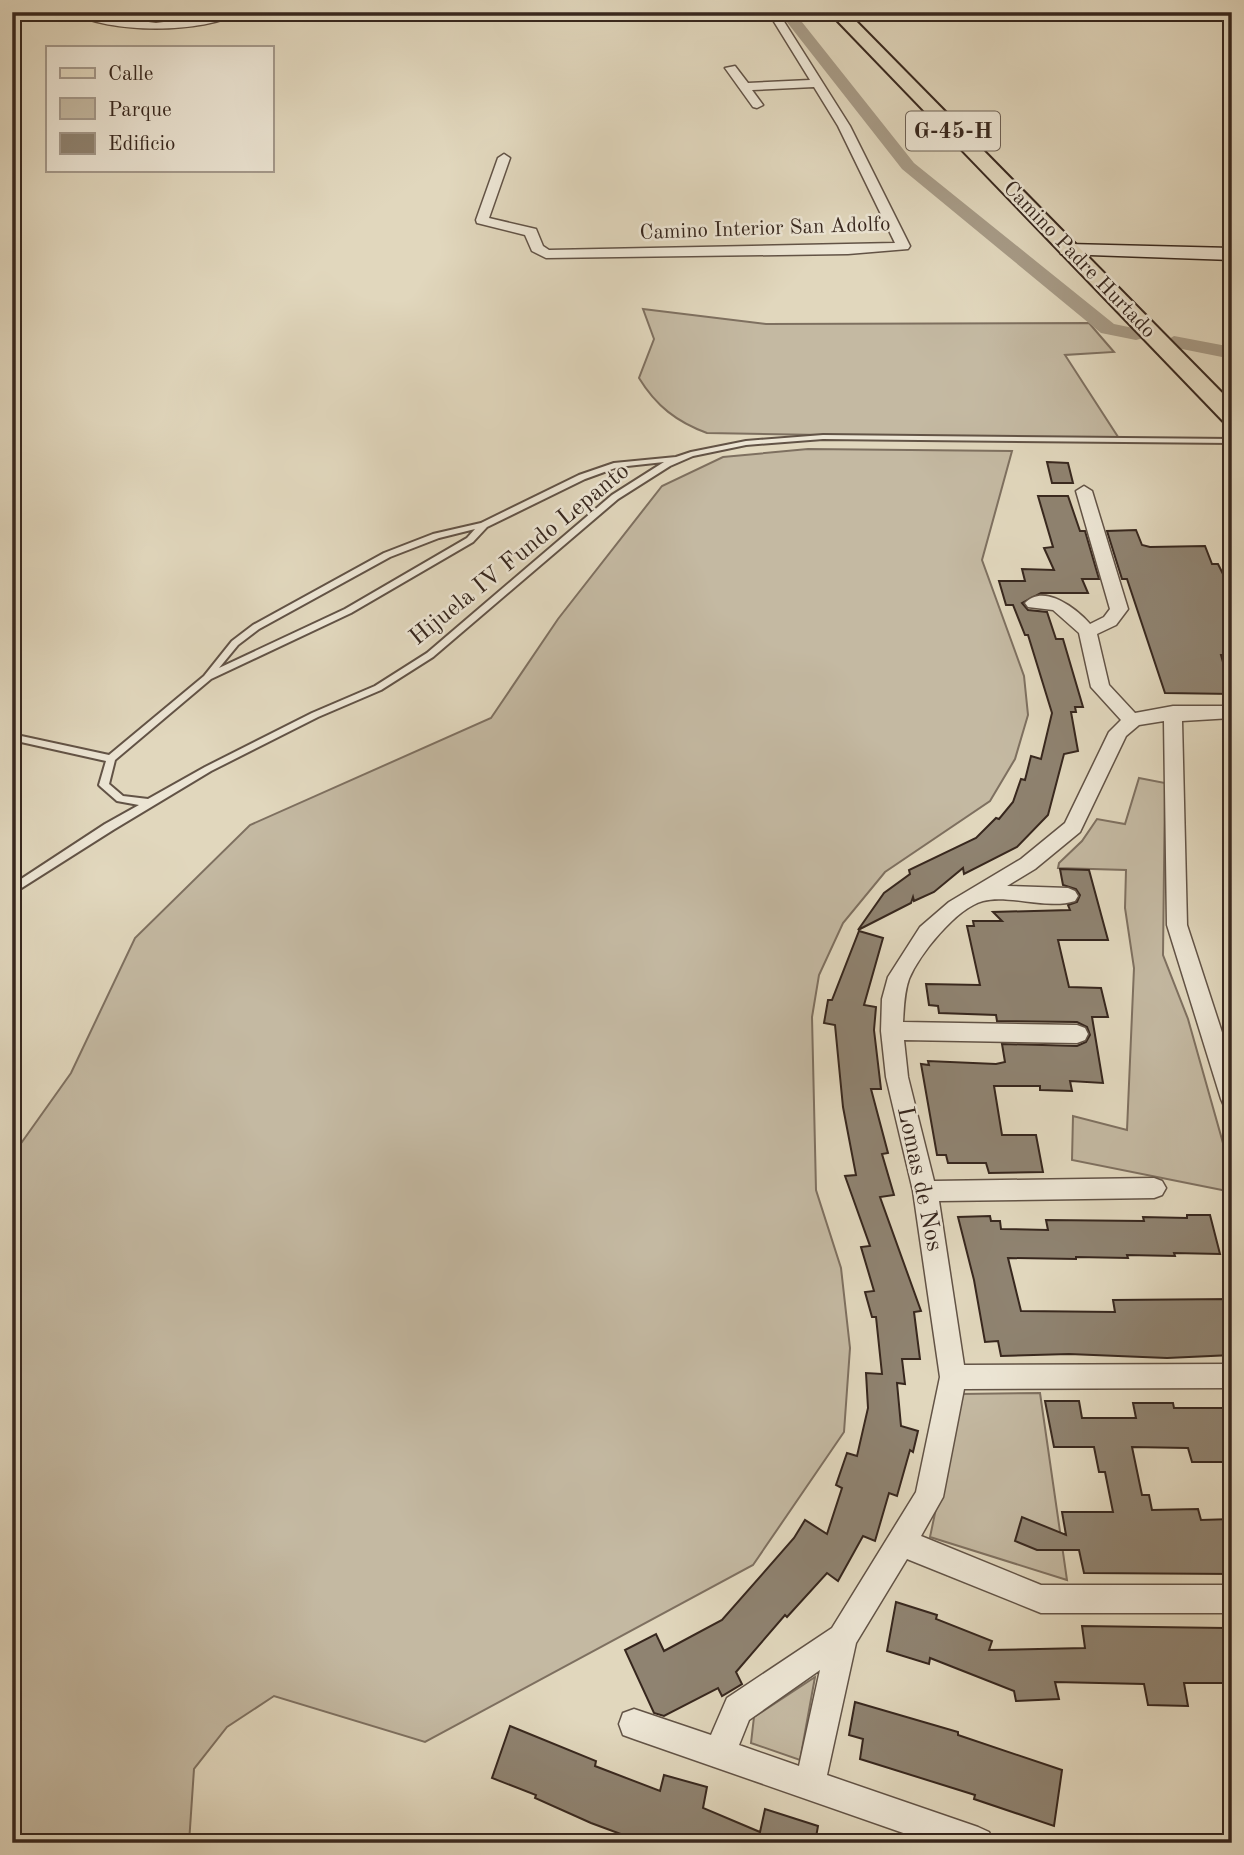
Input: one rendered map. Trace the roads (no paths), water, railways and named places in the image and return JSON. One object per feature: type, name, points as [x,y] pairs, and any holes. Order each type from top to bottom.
[{"type":"main road","name":"Camino Padre Hurtado","points":[[838,12],[1232,417]]},
{"type":"main road","points":[[1069,250],[1232,254]]},
{"type":"street","points":[[77,12],[149,29],[176,26],[235,12]]},
{"type":"street","name":"Camino Interior San Adolfo","points":[[504,158],[482,220],[531,232],[537,248],[546,254],[848,250],[903,246],[844,126],[773,12]]},
{"type":"street","points":[[731,68],[757,105]]},
{"type":"street","points":[[744,87],[819,83]]},
{"type":"street","points":[[1084,491],[1119,609],[1110,621],[1088,632]]},
{"type":"street","points":[[1034,603],[1054,602],[1065,607],[1088,632],[1100,687],[1132,720],[1173,712],[1232,712]]},
{"type":"street","points":[[1173,712],[1177,925],[1232,1099]]},
{"type":"street","name":"Lomas de Nos","points":[[721,1754],[730,1721],[738,1709],[842,1638],[929,1497],[953,1377],[925,1191],[897,1077],[892,1031],[893,999],[899,976],[912,952],[927,933],[956,907],[983,893],[1053,847],[1073,827],[1096,780],[1104,755],[1118,732],[1132,720]]},
{"type":"street","points":[[983,893],[1068,896]]},
{"type":"street","points":[[892,1031],[1077,1034]]},
{"type":"street","points":[[925,1191],[1154,1188]]},
{"type":"street","points":[[953,1377],[1232,1376]]},
{"type":"street","points":[[903,1542],[965,1571],[1041,1600],[1232,1599]]},
{"type":"street","points":[[810,1785],[842,1638]]},
{"type":"street","points":[[634,1724],[978,1843]]},
{"type":"lane","name":"Hijuela IV Fundo Lepanto","points":[[12,890],[208,769],[315,715],[378,688],[430,655],[615,497],[680,459],[734,445],[823,437],[1232,441]]},
{"type":"lane","points":[[149,803],[120,799],[104,785],[111,760],[207,678],[234,643],[290,607],[387,555],[436,536],[484,525],[582,477],[617,465],[680,459]]},
{"type":"lane","points":[[207,678],[348,611],[470,540],[484,525]]},
{"type":"lane","points":[[12,737],[111,760]]},
{"type":"waterway","points":[[786,12],[908,166],[1108,329],[1136,334]]},
{"type":"waterway","points":[[1174,342],[1232,353]]}]
